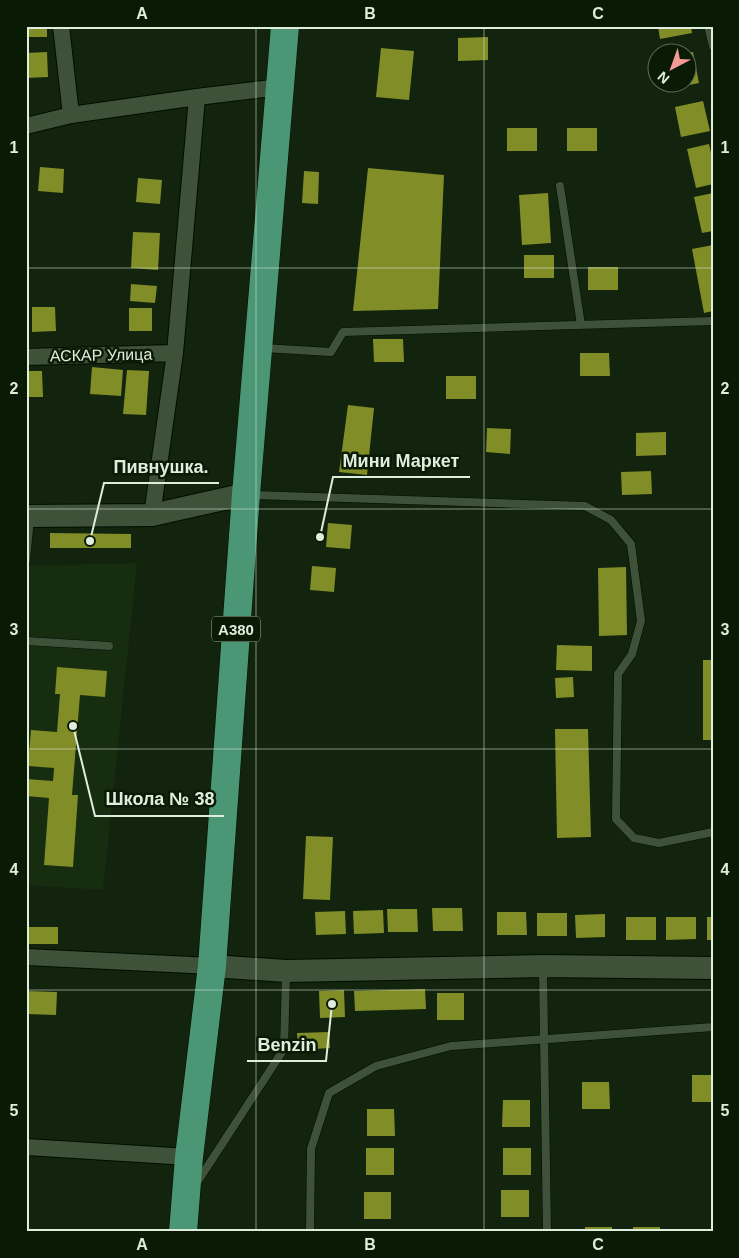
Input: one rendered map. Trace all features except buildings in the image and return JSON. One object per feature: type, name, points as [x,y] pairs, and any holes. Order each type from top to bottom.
[{"type":"highway","name":"A380","points":[[183,1232],[189,1157],[212,966],[246,494],[285,26]]},
{"type":"street","points":[[61,26],[71,115]]},
{"type":"street","points":[[26,126],[71,115],[280,87]]},
{"type":"street","points":[[152,516],[175,353],[197,97]]},
{"type":"street","name":"АСКАР Улица","points":[[26,357],[175,353]]},
{"type":"street","points":[[28,516],[152,516],[246,494]]},
{"type":"street","points":[[26,957],[286,971],[543,966],[713,968]]},
{"type":"street","points":[[26,1147],[189,1157]]},
{"type":"lane","points":[[708,26],[713,46]]},
{"type":"lane","points":[[560,186],[581,325]]},
{"type":"lane","points":[[258,347],[331,352],[343,332],[713,321]]},
{"type":"lane","points":[[246,494],[585,506],[611,520],[631,544],[641,621],[632,654],[618,674],[616,819],[634,838],[659,843],[713,832]]},
{"type":"lane","points":[[26,560],[28,516]]},
{"type":"lane","points":[[26,641],[109,646]]},
{"type":"lane","points":[[543,966],[547,1232]]},
{"type":"lane","points":[[186,1200],[284,1049],[286,971]]},
{"type":"lane","points":[[310,1232],[311,1148],[329,1093],[376,1066],[451,1046],[713,1027]]},
{"type":"shaded area","points":[[137,563],[103,890],[26,885],[26,566]]},
{"type":"place","name":"Мини Маркет","points":[[320,537]]},
{"type":"place","name":"Пивнушка.","points":[[90,541]]},
{"type":"place","name":"Школа № 38","points":[[73,726]]},
{"type":"place","name":"Benzin","points":[[332,1004]]}]
